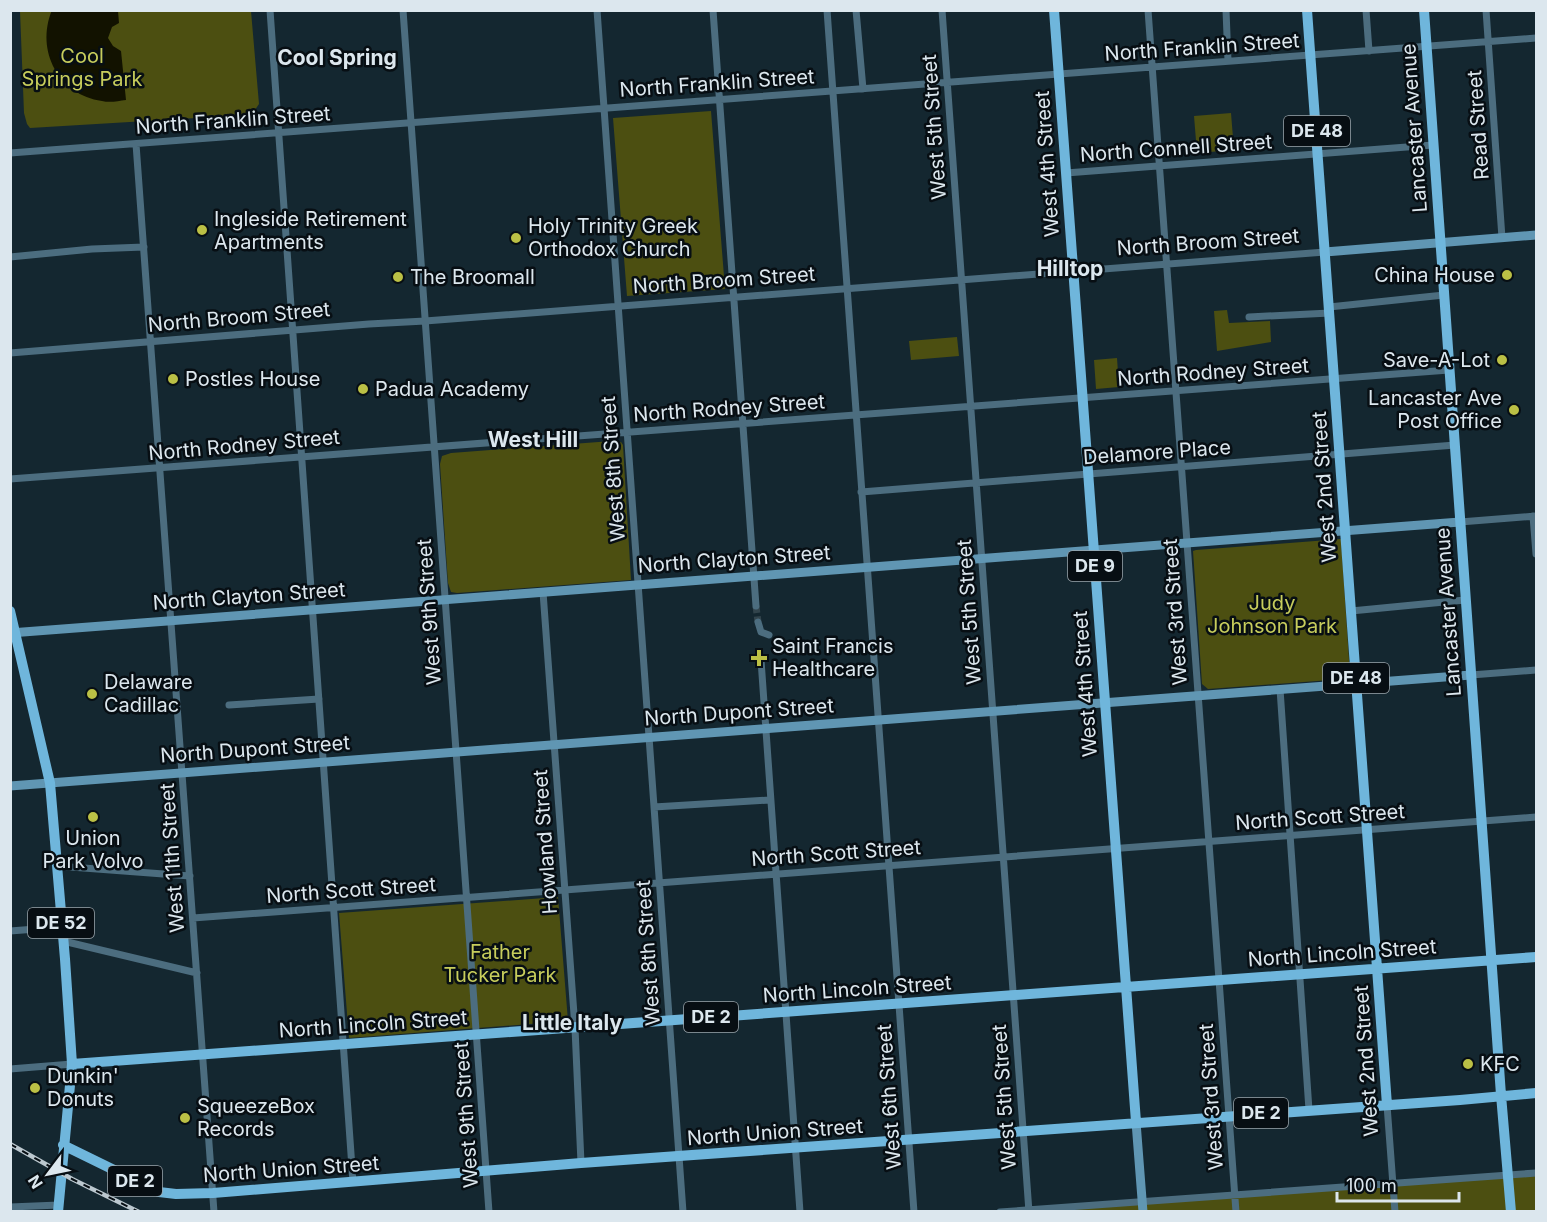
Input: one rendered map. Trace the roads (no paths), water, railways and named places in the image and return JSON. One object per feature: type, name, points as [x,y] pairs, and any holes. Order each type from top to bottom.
[{"type":"main road","name":"West 4th Street","points":[[1054,10],[1136,1122]]},
{"type":"main road","name":"West 2nd Street","points":[[1307,10],[1387,1105]]},
{"type":"main road","name":"Lancaster Avenue","points":[[1424,10],[1511,1212]]},
{"type":"main road","name":"DE 52","points":[[10,611],[13,632],[50,783],[62,927],[72,1064],[58,1208]]},
{"type":"main road","name":"DE 2","points":[[1491,960],[1536,957]]},
{"type":"main road","name":"North Lincoln Street","points":[[72,1064],[1491,960]]},
{"type":"main road","name":"DE 2","points":[[1501,1095],[1536,1093]]},
{"type":"main road","name":"North Union Street","points":[[63,1145],[159,1192],[213,1193],[581,1163],[1501,1095]]},
{"type":"street","points":[[270,10],[353,1182]]},
{"type":"street","name":"West 9th Street","points":[[402,10],[489,1212]]},
{"type":"street","name":"West 8th Street","points":[[597,10],[683,1212]]},
{"type":"street","points":[[713,10],[756,606]]},
{"type":"street","name":"West 6th Street","points":[[827,10],[914,1212]]},
{"type":"street","points":[[856,10],[863,89]]},
{"type":"street","name":"West 5th Street","points":[[942,10],[1029,1210]]},
{"type":"street","name":"West 3rd Street","points":[[1148,10],[1236,1212]]},
{"type":"street","points":[[1226,10],[1228,61]]},
{"type":"street","points":[[1366,10],[1369,51]]},
{"type":"street","name":"Read Street","points":[[1486,10],[1502,238]]},
{"type":"street","name":"North Franklin Street","points":[[10,153],[1536,38]]},
{"type":"street","name":"West 11th Street","points":[[136,144],[214,1212]]},
{"type":"street","name":"North Connell Street","points":[[1066,173],[1433,145]]},
{"type":"street","name":"North Broom Street","points":[[10,353],[1536,235]]},
{"type":"street","points":[[10,256],[144,247]]},
{"type":"street","points":[[1249,317],[1330,310],[1444,295]]},
{"type":"street","name":"North Rodney Street","points":[[10,479],[1449,370]]},
{"type":"street","name":"Delamore Place","points":[[861,492],[1455,445]]},
{"type":"street","points":[[1460,522],[1535,516],[1536,554]]},
{"type":"street","name":"North Clayton Street","points":[[13,632],[1460,522]]},
{"type":"street","name":"Howland Street","points":[[543,592],[566,890],[581,1163]]},
{"type":"street","points":[[1351,611],[1466,600]]},
{"type":"street","points":[[758,622],[761,632],[769,635]]},
{"type":"street","points":[[761,660],[800,1212]]},
{"type":"street","points":[[1471,675],[1536,670]]},
{"type":"street","name":"North Dupont Street","points":[[10,786],[1471,675]]},
{"type":"street","points":[[1280,690],[1309,1110]]},
{"type":"street","points":[[229,705],[319,699]]},
{"type":"street","points":[[654,807],[770,800]]},
{"type":"street","name":"North Scott Street","points":[[193,918],[1536,817]]},
{"type":"street","points":[[57,866],[190,876]]},
{"type":"street","points":[[10,931],[62,927]]},
{"type":"street","points":[[63,941],[197,973]]},
{"type":"street","name":"North Lincoln Street","points":[[10,1069],[72,1064]]},
{"type":"street","name":"West 2nd Street","points":[[1387,1105],[1395,1212]]},
{"type":"street","name":"West 4th Street","points":[[1136,1122],[1143,1212]]},
{"type":"street","points":[[1000,1212],[1536,1173]]},
{"type":"street","points":[[10,1207],[58,1208]]},
{"type":"tunnel","points":[[756,606],[758,622]]},
{"type":"railway","points":[[10,1144],[72,1179],[139,1212]]},
{"type":"place","name":"Ingleside Retirement Apartments","points":[[202,230]]},
{"type":"place","name":"Holy Trinity Greek Orthodox Church","points":[[516,238]]},
{"type":"place","name":"China House","points":[[1507,275]]},
{"type":"place","name":"The Broomall","points":[[398,277]]},
{"type":"place","name":"Save-A-Lot","points":[[1502,360]]},
{"type":"place","name":"Postles House","points":[[173,379]]},
{"type":"place","name":"Padua Academy","points":[[363,389]]},
{"type":"place","name":"Lancaster Ave Post Office","points":[[1514,410]]},
{"type":"place","name":"Saint Francis Healthcare","points":[[759,658]]},
{"type":"place","name":"Delaware Cadillac","points":[[92,694]]},
{"type":"place","name":"Union Park Volvo","points":[[93,817]]},
{"type":"place","name":"KFC","points":[[1468,1064]]},
{"type":"place","name":"Dunkin' Donuts","points":[[35,1088]]},
{"type":"place","name":"SqueezeBox Records","points":[[185,1118]]},
{"type":"district","name":"Cool Spring","points":[[337,58]]},
{"type":"district","name":"Hilltop","points":[[1070,269]]},
{"type":"district","name":"West Hill","points":[[533,440]]},
{"type":"district","name":"Little Italy","points":[[572,1023]]},
{"type":"park label","name":"Cool Springs Park","points":[[82,68]]},
{"type":"park label","name":"Judy Johnson Park","points":[[1272,614]]},
{"type":"park label","name":"Father Tucker Park","points":[[500,964]]}]
